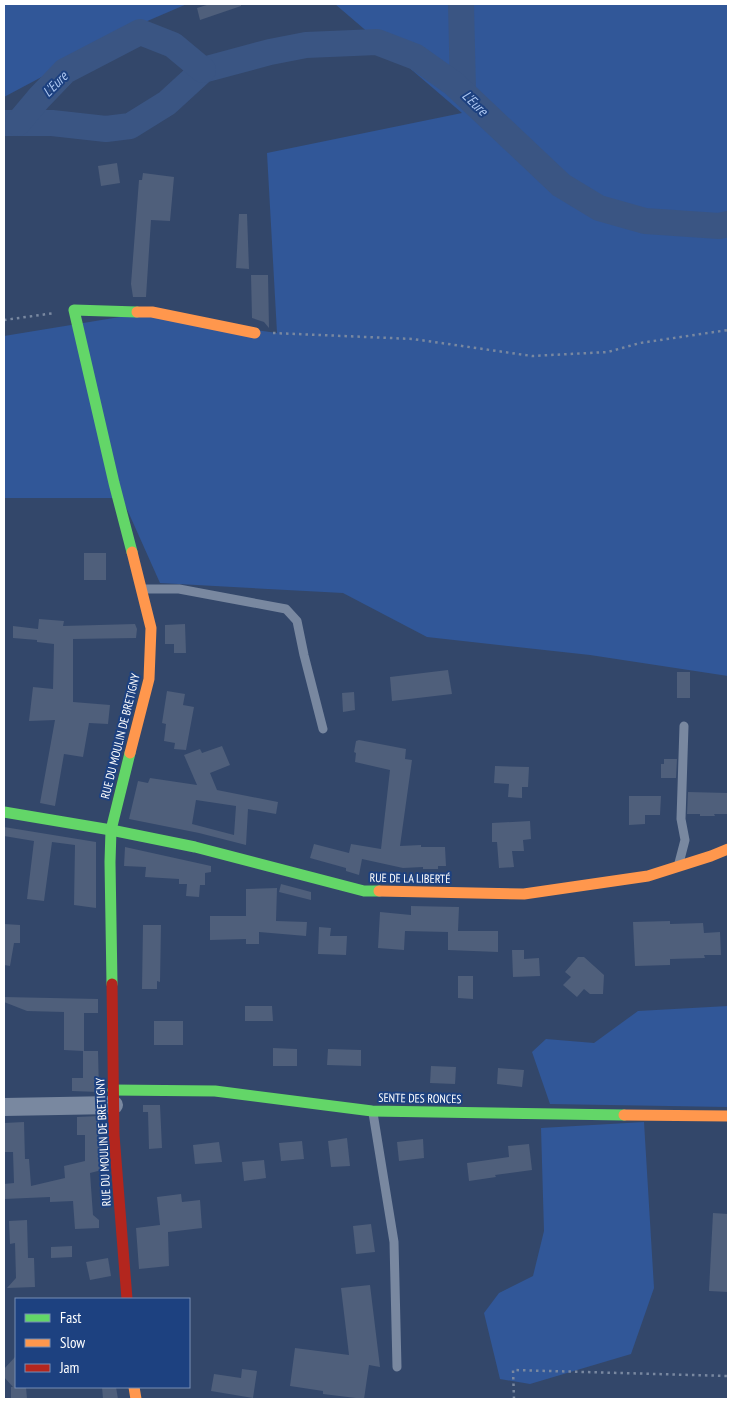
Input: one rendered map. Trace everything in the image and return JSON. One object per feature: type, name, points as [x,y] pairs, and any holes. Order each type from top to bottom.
[{"type":"street","points":[[74,310],[152,312],[255,333]]},
{"type":"street","name":"RUE DU MOULIN DE BRETIGNY","points":[[74,310],[114,483],[151,628],[149,678],[111,830],[114,1135],[127,1298]]},
{"type":"street","name":"RUE DE LA LIBERTÉ","points":[[4,812],[111,830],[195,847],[364,891],[524,894],[648,876],[728,849]]},
{"type":"street","name":"SENTE DES RONCES","points":[[113,1097],[215,1091],[372,1111],[728,1116]]},
{"type":"street","points":[[4,1107],[113,1097]]},
{"type":"lane","points":[[142,589],[179,589],[286,609],[297,621],[323,729]]},
{"type":"lane","points":[[679,866],[685,840],[681,819],[684,726]]},
{"type":"lane","points":[[372,1111],[394,1242],[397,1367]]},
{"type":"path","points":[[4,320],[74,310]]},
{"type":"path","points":[[255,333],[413,339],[532,356],[608,352],[640,343],[728,330]]},
{"type":"path","points":[[514,1399],[513,1370],[728,1376]]},
{"type":"shaded area","points":[[4,4],[187,4],[145,22],[4,97]]},
{"type":"shaded area","points":[[335,4],[728,4],[728,676],[590,655],[427,637],[343,593],[160,583],[122,498],[4,498],[4,336],[138,314],[277,333],[267,153],[462,113]]},
{"type":"shaded area","points":[[728,1006],[728,1107],[550,1104],[532,1052],[546,1039],[594,1043],[638,1011]]},
{"type":"shaded area","points":[[644,1122],[654,1288],[631,1354],[530,1384],[500,1379],[484,1313],[499,1293],[533,1276],[544,1231],[541,1128]]},
{"type":"building","points":[[210,4],[241,4],[241,6],[200,20],[197,8]]},
{"type":"building","points":[[117,163],[120,183],[101,186],[98,166]]},
{"type":"building","points":[[143,173],[174,177],[170,221],[151,220],[146,297],[133,297],[131,284],[139,180],[142,180]]},
{"type":"building","points":[[239,214],[247,214],[249,269],[236,268]]},
{"type":"building","points":[[251,275],[268,275],[269,328],[264,322],[252,318]]},
{"type":"building","points":[[84,553],[106,553],[106,580],[84,580]]},
{"type":"building","points":[[39,619],[64,621],[63,626],[135,624],[137,629],[136,638],[73,639],[73,702],[110,705],[108,724],[89,723],[83,757],[64,754],[55,806],[40,803],[55,720],[29,721],[33,687],[53,689],[54,644],[13,638],[13,626],[38,629]]},
{"type":"building","points":[[185,624],[186,653],[174,653],[174,644],[165,644],[165,625]]},
{"type":"building","points":[[448,670],[452,694],[392,701],[390,677]]},
{"type":"building","points":[[677,672],[690,672],[690,698],[677,698]]},
{"type":"building","points":[[167,691],[185,694],[183,705],[194,707],[186,750],[174,749],[175,743],[164,741],[166,724],[162,723]]},
{"type":"building","points":[[354,692],[355,710],[343,712],[342,693]]},
{"type":"building","points":[[356,741],[406,749],[405,759],[412,760],[400,846],[445,847],[446,866],[438,866],[438,869],[423,869],[423,867],[403,868],[362,859],[359,875],[346,871],[346,868],[310,858],[314,844],[349,853],[351,844],[381,849],[390,770],[355,762]]},
{"type":"building","points":[[222,746],[230,765],[210,773],[217,790],[278,802],[276,814],[248,809],[246,845],[199,833],[129,819],[138,781],[148,783],[150,778],[197,785],[184,755],[200,749],[202,753]],"holes":[[[196,800],[236,806],[234,835],[192,824]]]},
{"type":"building","points":[[664,759],[677,759],[676,778],[661,778],[661,764],[664,764]]},
{"type":"building","points":[[495,766],[529,767],[528,787],[522,787],[522,798],[508,797],[509,784],[494,783]]},
{"type":"building","points":[[688,792],[728,793],[727,814],[700,816],[700,814],[687,814]]},
{"type":"building","points":[[629,796],[661,796],[660,815],[645,815],[645,824],[629,825]]},
{"type":"building","points":[[530,821],[531,839],[523,840],[524,851],[512,851],[514,867],[499,868],[497,842],[492,842],[492,823]]},
{"type":"building","points":[[4,827],[96,842],[96,908],[74,905],[75,845],[52,842],[44,901],[27,899],[34,841],[4,836]]},
{"type":"building","points":[[125,847],[211,866],[211,872],[205,873],[205,885],[200,885],[199,897],[186,896],[187,884],[179,884],[179,879],[145,877],[146,867],[124,866]]},
{"type":"building","points":[[281,884],[311,892],[311,900],[279,892]]},
{"type":"building","points":[[277,888],[276,921],[307,922],[306,936],[259,932],[259,944],[246,944],[246,939],[210,940],[210,916],[246,916],[246,889]]},
{"type":"building","points":[[411,906],[459,907],[458,931],[498,931],[498,952],[448,950],[448,932],[405,931],[404,950],[378,948],[380,912],[411,915]]},
{"type":"building","points":[[670,921],[670,924],[703,923],[704,933],[720,932],[721,955],[704,955],[705,958],[670,959],[670,965],[635,966],[633,922]]},
{"type":"building","points":[[4,924],[20,925],[20,943],[14,943],[10,966],[4,965]]},
{"type":"building","points":[[143,925],[161,925],[160,982],[157,981],[157,989],[142,989]]},
{"type":"building","points":[[319,927],[331,928],[330,936],[347,936],[346,955],[318,954]]},
{"type":"building","points":[[512,950],[524,950],[524,959],[539,958],[540,976],[513,977]]},
{"type":"building","points":[[578,957],[584,957],[604,975],[603,994],[590,994],[584,989],[577,997],[563,985],[571,977],[565,972]]},
{"type":"building","points":[[458,976],[473,976],[473,999],[458,998]]},
{"type":"building","points":[[4,997],[98,999],[98,1013],[84,1013],[84,1051],[98,1051],[99,1092],[72,1091],[72,1078],[83,1078],[83,1051],[64,1050],[64,1012],[27,1011],[4,1002]]},
{"type":"building","points":[[245,1006],[272,1006],[273,1021],[245,1021]]},
{"type":"building","points":[[154,1021],[183,1021],[183,1045],[154,1045]]},
{"type":"building","points":[[273,1048],[297,1049],[297,1066],[273,1066]]},
{"type":"building","points":[[328,1049],[361,1050],[361,1066],[327,1065]]},
{"type":"building","points":[[431,1066],[456,1067],[455,1084],[430,1083]]},
{"type":"building","points":[[498,1068],[524,1070],[522,1087],[497,1084]]},
{"type":"building","points":[[143,1105],[160,1105],[162,1148],[149,1149],[148,1112],[143,1112]]},
{"type":"building","points":[[99,1116],[102,1170],[90,1173],[93,1215],[99,1220],[99,1228],[75,1229],[73,1201],[50,1202],[50,1197],[4,1199],[4,1184],[14,1183],[13,1152],[5,1152],[4,1123],[24,1122],[25,1159],[29,1159],[31,1186],[65,1178],[64,1166],[85,1161],[85,1135],[77,1135],[77,1117]]},
{"type":"building","points":[[347,1138],[350,1166],[331,1167],[328,1141]]},
{"type":"building","points":[[423,1139],[424,1158],[399,1161],[397,1142]]},
{"type":"building","points":[[302,1141],[304,1159],[281,1161],[279,1143]]},
{"type":"building","points":[[219,1142],[222,1162],[195,1164],[193,1145]]},
{"type":"building","points":[[529,1144],[532,1170],[469,1181],[467,1163],[509,1157],[508,1146]]},
{"type":"building","points":[[264,1160],[266,1178],[244,1181],[242,1162]]},
{"type":"building","points":[[181,1194],[182,1202],[200,1200],[202,1228],[168,1232],[169,1266],[139,1269],[136,1228],[160,1225],[157,1197]]},
{"type":"building","points":[[713,1213],[728,1214],[728,1292],[709,1291]]},
{"type":"building","points":[[27,1220],[28,1258],[34,1258],[35,1287],[7,1288],[16,1278],[15,1243],[10,1244],[9,1221]]},
{"type":"building","points":[[371,1224],[375,1252],[356,1254],[353,1226]]},
{"type":"building","points":[[72,1246],[72,1257],[51,1258],[51,1247]]},
{"type":"building","points":[[108,1258],[111,1276],[90,1280],[86,1262]]},
{"type":"building","points":[[370,1285],[380,1367],[369,1365],[364,1399],[323,1394],[323,1391],[290,1386],[295,1348],[349,1355],[341,1288]]},
{"type":"building","points":[[15,1357],[15,1388],[26,1388],[27,1399],[11,1399],[11,1387],[13,1387],[4,1377],[4,1369]]},
{"type":"building","points":[[242,1369],[257,1371],[253,1398],[211,1391],[214,1374],[241,1378]]},
{"type":"building","points":[[102,1388],[116,1388],[118,1399],[103,1399]]},
{"type":"waterway","points":[[461,4],[463,91]]},
{"type":"waterway","name":"L'Eure","points":[[18,123],[65,71],[140,32],[173,45],[203,70]]},
{"type":"waterway","name":"L'Eure","points":[[4,123],[52,123],[106,129],[130,126],[167,103],[203,70],[270,52],[306,45],[377,42],[416,57],[454,84],[561,185],[599,208],[645,221],[719,226],[728,224]]},
{"type":"traffic: fast","points":[[132,552],[74,310],[137,312]]},
{"type":"traffic: fast","points":[[112,984],[111,830],[130,753]]},
{"type":"traffic: fast","points":[[4,812],[111,830],[195,847],[364,891],[379,891]]},
{"type":"traffic: fast","points":[[113,1090],[215,1091],[372,1111],[624,1115]]},
{"type":"traffic: slow","points":[[137,312],[152,312],[255,333]]},
{"type":"traffic: slow","points":[[130,753],[149,679],[151,628],[132,552]]},
{"type":"traffic: slow","points":[[379,891],[524,894],[648,876],[728,849]]},
{"type":"traffic: slow","points":[[624,1115],[728,1116]]},
{"type":"traffic: slow","points":[[134,1388],[136,1399]]},
{"type":"traffic: jam","points":[[112,984],[114,1135],[127,1298]]}]
